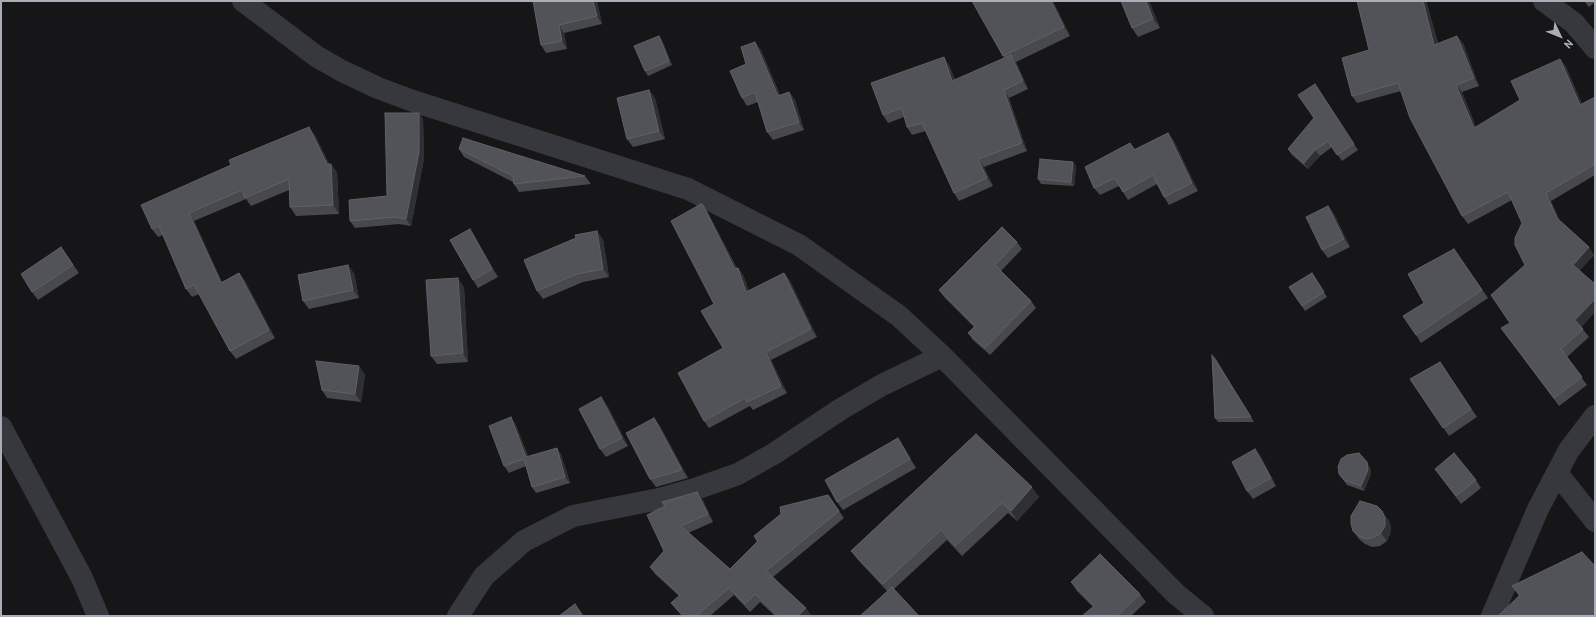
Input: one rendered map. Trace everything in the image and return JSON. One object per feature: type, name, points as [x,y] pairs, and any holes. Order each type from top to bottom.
[{"type":"street","points":[[243,1],[316,56],[342,71],[378,88],[414,101],[688,189],[799,245],[899,316],[942,356],[1176,594],[1203,616]]},
{"type":"street","points":[[1544,1],[1574,23],[1595,48]]},
{"type":"street","points":[[458,616],[484,576],[524,541],[573,516],[659,499],[698,488],[738,474],[775,453],[841,409],[882,384],[942,356]]},
{"type":"street","points":[[1492,616],[1538,509],[1569,450],[1595,416]]},
{"type":"street","points":[[1,427],[82,578],[98,616]]},
{"type":"street","points":[[1557,473],[1595,521]]},
{"type":"building","points":[[533,1],[593,1],[597,16],[559,25],[562,41],[541,45]]},
{"type":"building","points":[[972,1],[1051,1],[1064,27],[1003,56]]},
{"type":"building","points":[[1121,1],[1146,1],[1153,19],[1132,28]]},
{"type":"building","points":[[1357,1],[1423,1],[1434,45],[1457,36],[1474,78],[1456,85],[1474,128],[1520,100],[1511,81],[1560,59],[1580,105],[1595,97],[1595,164],[1546,193],[1557,218],[1589,247],[1573,265],[1595,284],[1595,299],[1575,320],[1583,329],[1561,349],[1582,377],[1554,398],[1501,328],[1510,323],[1491,295],[1525,265],[1515,245],[1515,238],[1522,223],[1508,192],[1462,216],[1410,118],[1398,83],[1352,96],[1342,58],[1369,50]]},
{"type":"building","points":[[659,36],[669,61],[645,71],[634,46]]},
{"type":"building","points":[[755,42],[778,96],[789,92],[799,122],[767,132],[755,92],[742,98],[730,71],[746,64],[741,47]]},
{"type":"building","points":[[1011,55],[1023,81],[1004,90],[1022,143],[978,159],[987,178],[954,193],[922,123],[907,127],[902,108],[883,115],[871,83],[944,57],[952,81]]},
{"type":"building","points":[[1315,84],[1354,144],[1337,155],[1328,141],[1315,150],[1304,163],[1288,149],[1314,118],[1298,95]]},
{"type":"building","points":[[649,90],[659,131],[627,139],[617,98]]},
{"type":"building","points":[[385,113],[419,113],[419,152],[406,219],[394,217],[350,221],[349,200],[387,196]]},
{"type":"building","points":[[309,127],[327,164],[331,164],[333,205],[290,207],[289,179],[245,198],[242,190],[189,213],[221,283],[239,273],[269,330],[230,351],[194,285],[186,289],[159,226],[152,229],[141,205],[231,165],[229,160]]},
{"type":"building","points":[[1168,133],[1192,183],[1164,197],[1153,175],[1123,192],[1115,178],[1094,188],[1085,167],[1130,143],[1134,150]]},
{"type":"building","points":[[463,138],[585,176],[514,184],[513,176],[459,149]]},
{"type":"building","points":[[1040,159],[1073,162],[1071,182],[1038,179]]},
{"type":"building","points":[[701,204],[703,205],[735,269],[738,268],[746,292],[784,273],[811,329],[766,352],[781,386],[747,402],[745,398],[704,421],[678,373],[723,348],[701,311],[714,304],[671,221]]},
{"type":"building","points":[[1328,206],[1344,239],[1322,250],[1306,217]]},
{"type":"building","points":[[1002,227],[1017,242],[995,265],[1031,301],[985,348],[968,333],[975,326],[939,290]]},
{"type":"building","points":[[470,229],[492,269],[473,280],[450,240]]},
{"type":"building","points":[[597,231],[603,269],[577,274],[537,291],[524,260],[576,238],[575,235]]},
{"type":"building","points":[[61,247],[73,265],[32,292],[21,274]]},
{"type":"building","points":[[1454,249],[1482,290],[1416,335],[1403,316],[1424,303],[1408,274]]},
{"type":"building","points":[[348,265],[353,290],[303,301],[298,275]]},
{"type":"building","points":[[1312,273],[1324,292],[1302,306],[1289,287]]},
{"type":"building","points":[[458,278],[463,353],[431,356],[426,280]]},
{"type":"building","points":[[1212,355],[1251,417],[1215,418]]},
{"type":"building","points":[[316,361],[359,366],[355,394],[322,390]]},
{"type":"building","points":[[1440,362],[1471,409],[1443,428],[1410,379]]},
{"type":"building","points":[[601,397],[622,438],[600,449],[579,409]]},
{"type":"building","points":[[511,417],[526,457],[557,448],[565,477],[532,487],[524,459],[504,466],[489,426]]},
{"type":"building","points":[[654,418],[682,470],[650,479],[626,433]]},
{"type":"building","points":[[976,434],[1032,487],[1011,511],[1002,503],[955,546],[941,530],[883,584],[851,551]]},
{"type":"building","points":[[898,438],[910,459],[837,502],[825,480]]},
{"type":"building","points":[[1255,449],[1271,478],[1247,491],[1232,462]]},
{"type":"building","points":[[1359,453],[1367,462],[1368,470],[1361,486],[1344,480],[1339,474],[1338,467],[1341,459],[1347,455]]},
{"type":"building","points":[[1454,453],[1476,480],[1456,496],[1435,469]]},
{"type":"building","points":[[697,492],[708,514],[681,526],[730,569],[758,541],[754,536],[781,514],[780,507],[828,495],[839,511],[766,571],[806,608],[798,616],[778,616],[755,594],[745,604],[729,588],[696,616],[683,616],[671,603],[680,595],[650,567],[664,551],[647,515],[665,506],[662,502]]},
{"type":"building","points":[[1360,501],[1377,506],[1382,511],[1385,518],[1385,526],[1381,533],[1374,537],[1366,539],[1353,531],[1351,516]]},
{"type":"building","points":[[1582,552],[1595,566],[1595,616],[1498,616],[1520,595],[1512,586]]},
{"type":"building","points":[[1100,554],[1140,594],[1117,616],[1082,616],[1094,606],[1071,582]]},
{"type":"building","points":[[892,587],[919,616],[860,616]]},
{"type":"building","points":[[575,604],[583,616],[559,616]]}]
